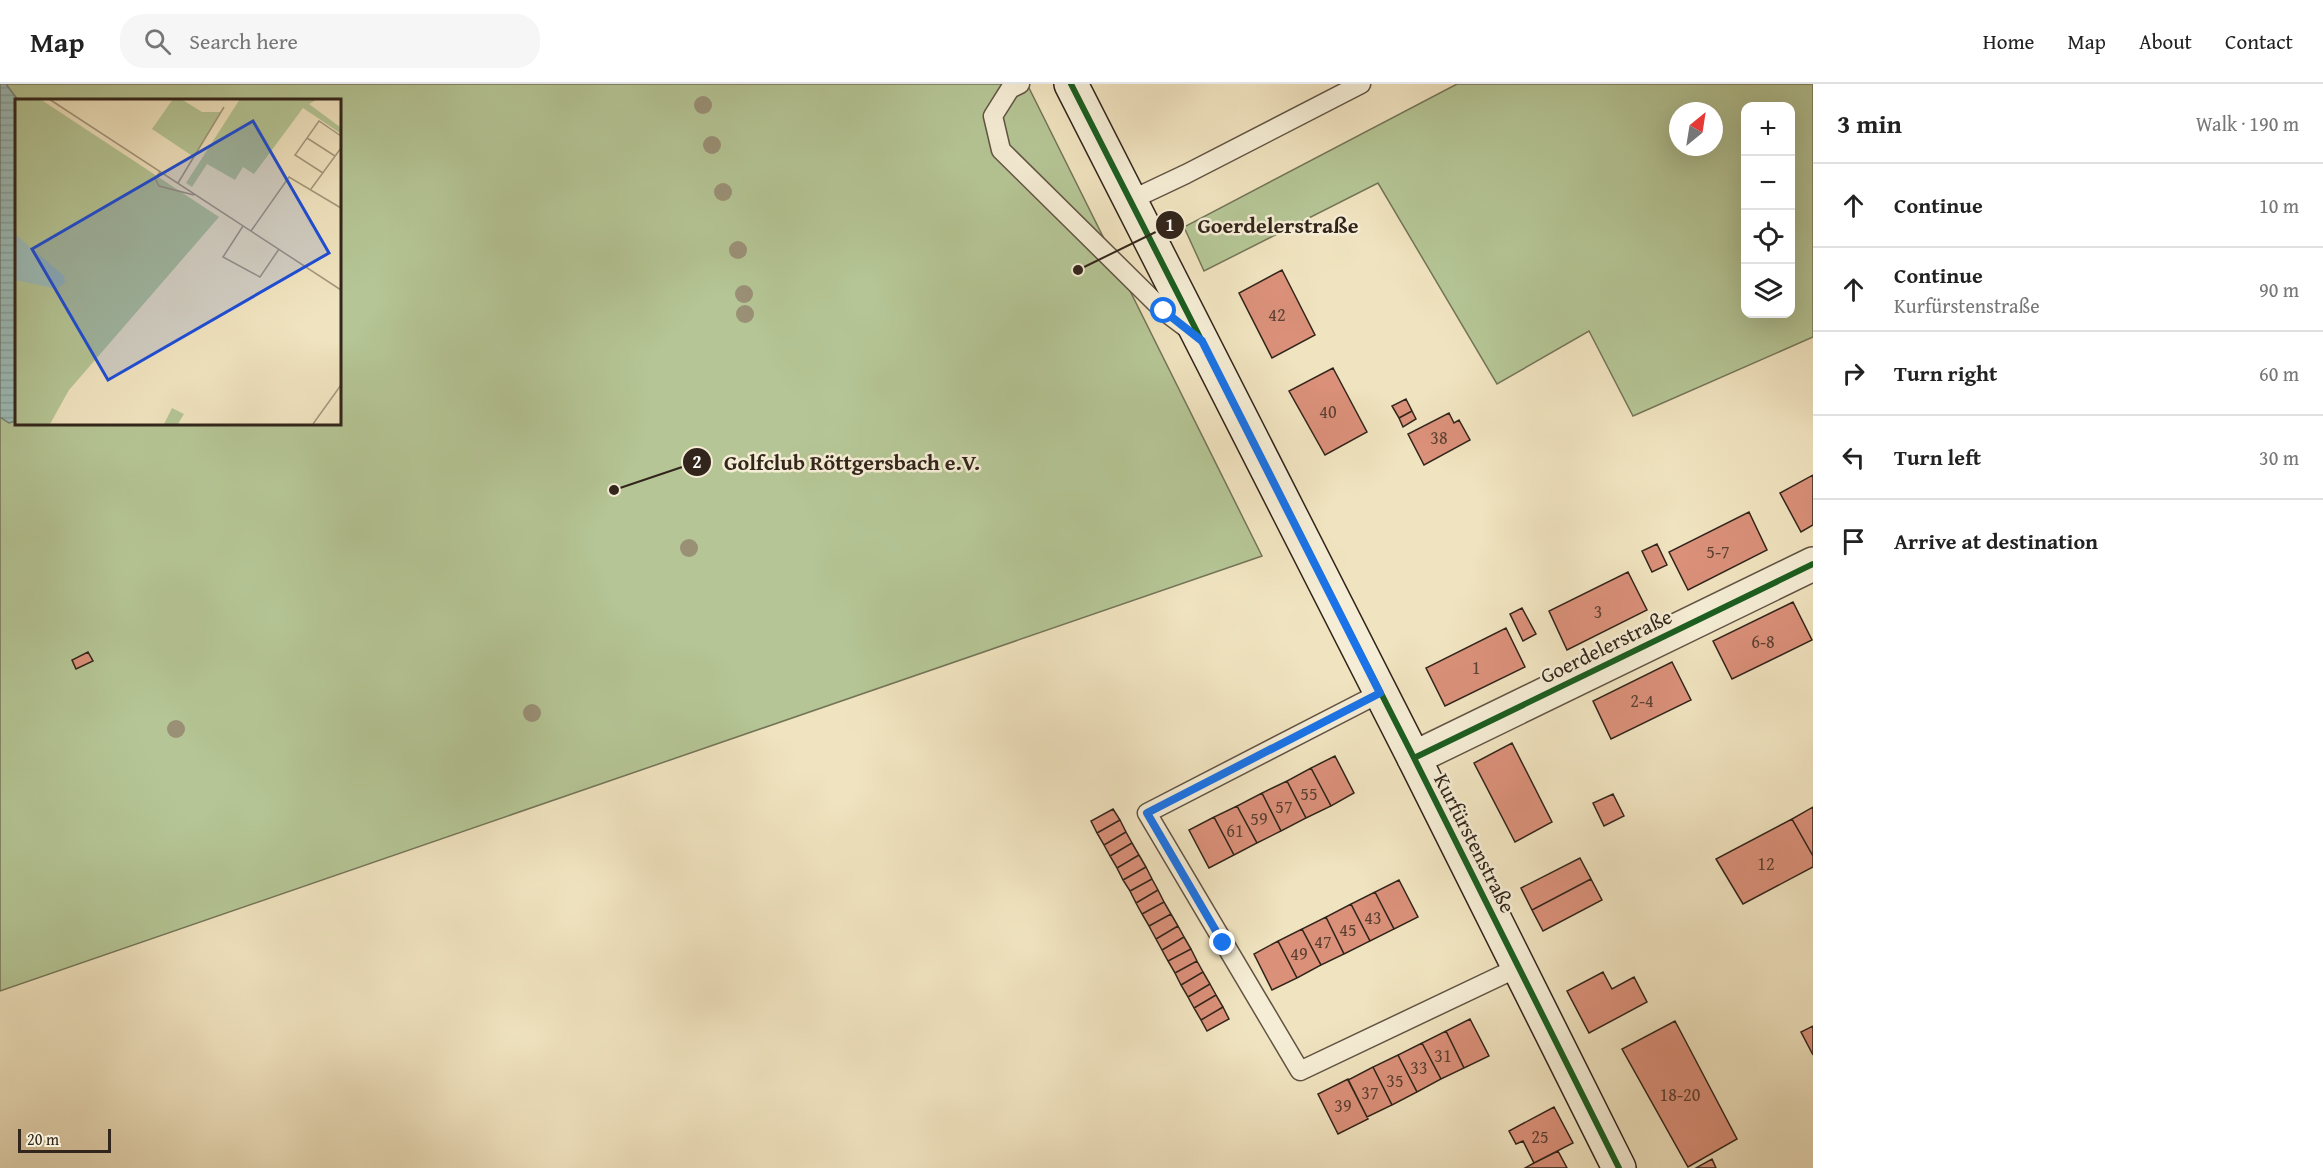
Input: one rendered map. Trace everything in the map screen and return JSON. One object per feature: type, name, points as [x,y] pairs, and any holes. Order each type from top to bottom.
[{"type":"main road","name":"Kurfürstenstraße","points":[[1071,84],[1414,758],[1619,1168]]},
{"type":"main road","name":"Goerdelerstraße","points":[[1414,758],[1813,564]]},
{"type":"lane","points":[[1020,84],[1010,89],[993,116],[1001,150],[1164,311],[1202,341]]},
{"type":"lane","points":[[1131,200],[1361,84]]},
{"type":"lane","points":[[1380,693],[1147,813],[1300,1071],[1519,966]]},
{"type":"green space","points":[[0,84],[1027,84],[1262,556],[0,991]]},
{"type":"green space","points":[[1457,84],[1813,84],[1813,337],[1633,416],[1589,331],[1497,384],[1378,183],[1204,271],[1184,227]]},
{"type":"water","points":[[0,84],[6,84],[17,99],[15,99],[15,421],[9,423],[0,417]]},
{"type":"building","points":[[1282,270],[1315,335],[1272,358],[1239,293]]},
{"type":"building","points":[[1333,368],[1367,432],[1325,455],[1289,391]]},
{"type":"building","points":[[1406,399],[1412,411],[1399,418],[1392,406]]},
{"type":"building","points":[[1412,411],[1416,419],[1403,427],[1399,418]]},
{"type":"building","points":[[1449,413],[1454,423],[1459,420],[1470,440],[1424,465],[1408,434]]},
{"type":"building","points":[[1813,475],[1813,525],[1801,532],[1780,493]]},
{"type":"building","points":[[1749,512],[1767,550],[1688,590],[1669,552]]},
{"type":"building","points":[[1657,544],[1667,565],[1652,572],[1642,551]]},
{"type":"building","points":[[1628,572],[1647,610],[1567,650],[1549,611]]},
{"type":"building","points":[[1793,602],[1812,640],[1732,679],[1713,641]]},
{"type":"building","points":[[1522,608],[1536,634],[1523,641],[1510,614]]},
{"type":"building","points":[[1506,628],[1525,667],[1445,706],[1426,668]]},
{"type":"building","points":[[88,652],[93,661],[76,669],[72,660]]},
{"type":"building","points":[[1672,662],[1691,700],[1611,739],[1593,701]]},
{"type":"building","points":[[1512,743],[1552,822],[1515,842],[1474,763]]},
{"type":"building","points":[[1335,756],[1354,793],[1331,806],[1311,768]]},
{"type":"building","points":[[1311,768],[1331,806],[1306,818],[1287,781]]},
{"type":"building","points":[[1287,781],[1306,818],[1281,831],[1262,793]]},
{"type":"building","points":[[1262,793],[1281,831],[1257,843],[1237,806]]},
{"type":"building","points":[[1613,794],[1624,816],[1604,826],[1593,803]]},
{"type":"building","points":[[1237,806],[1257,843],[1234,855],[1214,817]]},
{"type":"building","points":[[1813,807],[1813,856],[1792,819]]},
{"type":"building","points":[[1113,809],[1120,820],[1097,833],[1091,821]]},
{"type":"building","points":[[1214,817],[1234,855],[1209,868],[1189,830]]},
{"type":"building","points":[[1792,819],[1813,856],[1813,867],[1743,904],[1716,859]]},
{"type":"building","points":[[1120,820],[1126,832],[1104,845],[1097,833]]},
{"type":"building","points":[[1126,832],[1132,843],[1110,856],[1104,845]]},
{"type":"building","points":[[1132,843],[1139,855],[1117,868],[1110,856]]},
{"type":"building","points":[[1139,855],[1146,867],[1123,880],[1117,868]]},
{"type":"building","points":[[1580,858],[1591,879],[1532,910],[1521,888]]},
{"type":"building","points":[[1146,867],[1152,879],[1130,891],[1123,880]]},
{"type":"building","points":[[1152,879],[1158,890],[1136,903],[1130,891]]},
{"type":"building","points":[[1591,879],[1602,900],[1543,931],[1532,910]]},
{"type":"building","points":[[1399,880],[1418,917],[1394,929],[1375,892]]},
{"type":"building","points":[[1158,890],[1164,902],[1142,914],[1136,903]]},
{"type":"building","points":[[1375,892],[1394,929],[1370,941],[1351,904]]},
{"type":"building","points":[[1164,902],[1171,914],[1149,926],[1142,914]]},
{"type":"building","points":[[1351,904],[1370,941],[1344,954],[1326,917]]},
{"type":"building","points":[[1171,914],[1178,926],[1156,939],[1149,926]]},
{"type":"building","points":[[1326,917],[1344,954],[1321,965],[1302,929]]},
{"type":"building","points":[[1178,926],[1184,937],[1162,950],[1156,939]]},
{"type":"building","points":[[1302,929],[1321,965],[1297,978],[1278,941]]},
{"type":"building","points":[[1184,937],[1191,949],[1168,961],[1162,950]]},
{"type":"building","points":[[1278,941],[1297,978],[1272,990],[1254,954]]},
{"type":"building","points":[[1191,949],[1197,961],[1175,973],[1168,961]]},
{"type":"building","points":[[1197,961],[1203,972],[1181,985],[1175,973]]},
{"type":"building","points":[[1203,972],[1210,984],[1188,997],[1181,985]]},
{"type":"building","points":[[1603,972],[1612,989],[1634,977],[1647,1002],[1589,1033],[1567,991]]},
{"type":"building","points":[[1210,984],[1216,995],[1194,1008],[1188,997]]},
{"type":"building","points":[[1216,995],[1223,1007],[1201,1020],[1194,1008]]},
{"type":"building","points":[[1223,1007],[1229,1019],[1207,1031],[1201,1020]]},
{"type":"building","points":[[1470,1019],[1489,1056],[1464,1068],[1446,1031]]},
{"type":"building","points":[[1675,1021],[1737,1139],[1688,1167],[1622,1049]]},
{"type":"building","points":[[1813,1026],[1813,1055],[1801,1032]]},
{"type":"building","points":[[1446,1031],[1464,1068],[1441,1079],[1422,1043]]},
{"type":"building","points":[[1422,1043],[1441,1079],[1417,1092],[1398,1055]]},
{"type":"building","points":[[1398,1055],[1417,1092],[1392,1105],[1373,1067]]},
{"type":"building","points":[[1373,1067],[1392,1105],[1367,1117],[1348,1080]]},
{"type":"building","points":[[1348,1079],[1368,1119],[1338,1134],[1318,1094]]},
{"type":"building","points":[[1554,1107],[1573,1143],[1534,1163],[1523,1141],[1516,1144],[1509,1131]]},
{"type":"building","points":[[1558,1151],[1567,1168],[1525,1168],[1534,1163]]},
{"type":"building","points":[[1712,1159],[1716,1168],[1696,1168]]},
{"type":"cycle path","points":[[1071,84],[1414,758],[1619,1168]]},
{"type":"cycle path","points":[[1414,758],[1813,564]]},
{"type":"place","name":"Goerdelerstraße","points":[[1078,270]]},
{"type":"place","name":"Golfclub Röttgersbach e.V.","points":[[614,490]]},
{"type":"route","points":[[1164,311],[1202,341],[1380,693],[1147,813],[1223,943]]}]
